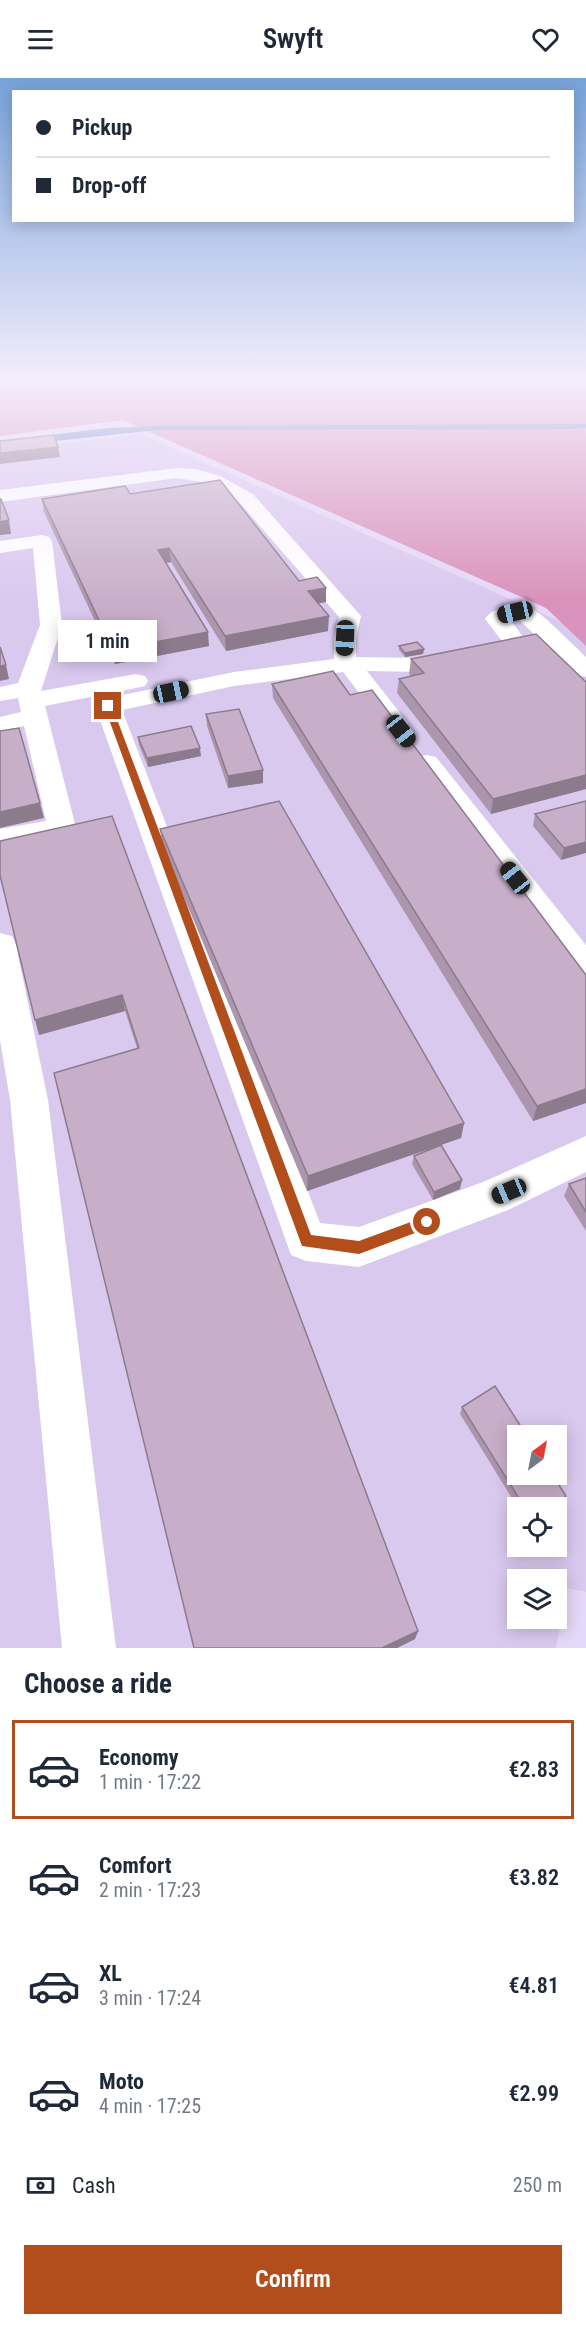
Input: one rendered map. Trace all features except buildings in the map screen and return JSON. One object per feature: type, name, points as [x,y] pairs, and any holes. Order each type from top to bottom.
[{"type":"lane","points":[[0,496],[177,473],[199,473],[246,498],[350,616],[344,657],[586,969]]},
{"type":"lane","points":[[0,547],[42,541],[51,626],[31,702],[62,828],[0,839]]},
{"type":"lane","points":[[586,670],[526,614],[515,612],[499,615],[496,619],[517,645],[422,665],[350,664],[234,679],[108,706],[306,1241],[359,1247],[494,1197],[586,1153]]},
{"type":"lane","points":[[0,694],[31,702],[320,647]]},
{"type":"lane","points":[[0,725],[31,702]]},
{"type":"lane","points":[[0,945],[29,1100],[89,1648]]},
{"type":"shaded area","points":[[0,452],[182,452],[586,633],[586,1592],[567,1588],[567,1569],[507,1569],[507,1629],[559,1629],[556,1648],[0,1648]]},
{"type":"shaded area","points":[[196,452],[586,452],[586,646],[546,608]]},
{"type":"route","points":[[108,706],[306,1241],[359,1247],[427,1222]]}]
